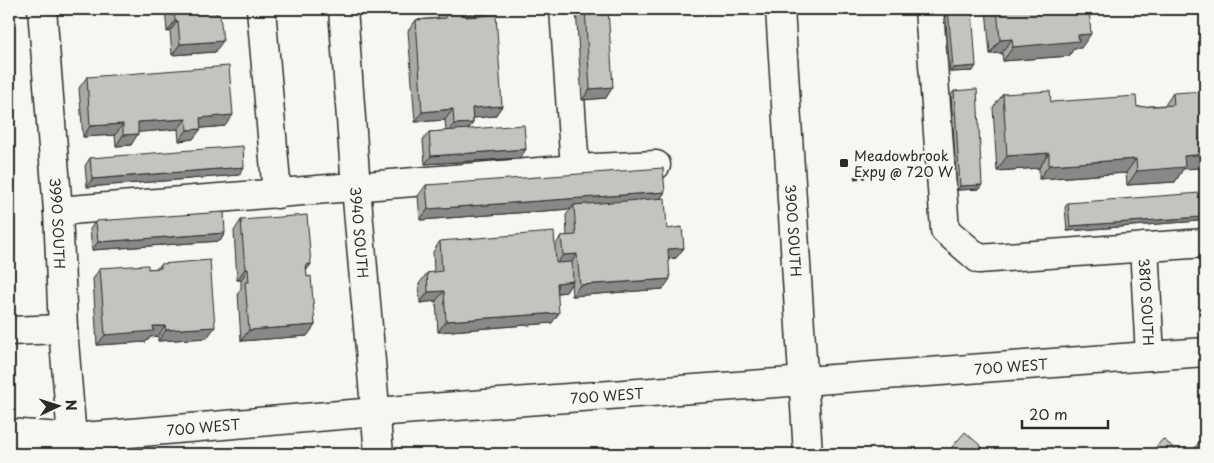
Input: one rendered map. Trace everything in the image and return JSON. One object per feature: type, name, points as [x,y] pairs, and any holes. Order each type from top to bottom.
[{"type":"street","name":"3990 SOUTH","points":[[42,9],[58,211],[63,329],[72,438]]},
{"type":"street","points":[[261,9],[277,194]]},
{"type":"street","name":"3940 SOUTH","points":[[342,9],[379,454]]},
{"type":"street","points":[[564,9],[575,169]]},
{"type":"street","name":"3900 SOUTH","points":[[780,9],[808,454]]},
{"type":"street","points":[[930,9],[945,230],[962,246],[978,259],[1205,243]]},
{"type":"street","points":[[58,211],[575,169],[656,165]]},
{"type":"street","name":"3810 SOUTH","points":[[1144,247],[1150,356]]},
{"type":"street","points":[[9,331],[63,329]]},
{"type":"street","name":"700 WEST","points":[[9,433],[72,438],[375,412],[1205,352]]},
{"type":"path","points":[[854,178],[865,177]]},
{"type":"building","points":[[174,9],[216,9],[217,15],[220,15],[223,41],[180,44],[178,21],[175,21]]},
{"type":"building","points":[[446,9],[465,9],[466,17],[496,15],[502,106],[472,108],[473,123],[454,124],[453,109],[422,112],[416,20],[446,18]]},
{"type":"building","points":[[585,9],[608,9],[613,87],[590,89]]},
{"type":"building","points":[[948,9],[972,9],[976,66],[953,68]]},
{"type":"building","points":[[997,9],[1089,9],[1091,34],[1078,35],[1079,41],[1013,47],[1012,39],[1000,40]]},
{"type":"building","points":[[229,66],[233,115],[200,118],[201,129],[187,130],[186,119],[138,122],[138,134],[123,135],[123,124],[90,126],[87,77]]},
{"type":"building","points":[[977,89],[982,185],[960,186],[954,91]]},
{"type":"building","points":[[1050,91],[1051,102],[1136,96],[1137,107],[1174,105],[1173,93],[1205,91],[1205,154],[1184,156],[1185,167],[1137,171],[1136,159],[1049,165],[1049,153],[1007,156],[1003,94]]},
{"type":"building","points":[[524,125],[526,149],[431,156],[429,132]]},
{"type":"building","points":[[243,146],[244,167],[92,179],[90,158]]},
{"type":"building","points":[[663,168],[665,192],[428,209],[426,185]]},
{"type":"building","points":[[1200,193],[1201,217],[1070,226],[1068,203]]},
{"type":"building","points":[[665,198],[667,229],[682,227],[684,248],[668,249],[670,279],[580,285],[577,254],[563,255],[561,236],[576,235],[574,205]]},
{"type":"building","points":[[224,212],[225,233],[98,242],[96,221]]},
{"type":"building","points":[[307,215],[311,264],[306,265],[307,277],[311,276],[315,325],[249,330],[245,282],[249,282],[248,269],[245,269],[241,220]]},
{"type":"building","points":[[554,232],[556,263],[572,262],[573,281],[557,283],[559,313],[446,321],[444,291],[428,292],[427,273],[442,271],[440,241]]},
{"type":"building","points":[[210,260],[215,327],[166,330],[165,326],[153,326],[154,331],[105,335],[100,268],[148,265],[148,269],[161,268],[161,264]]},
{"type":"building","points":[[965,432],[990,454],[946,454]]},
{"type":"building","points":[[1163,439],[1181,454],[1150,454]]},
{"type":"building","points":[[1205,448],[1205,454],[1199,454]]},
{"type":"building","points":[[1192,449],[1199,454],[1188,454]]},
{"type":"place","name":"Meadowbrook Expy @ 720 W","points":[[844,163]]}]
